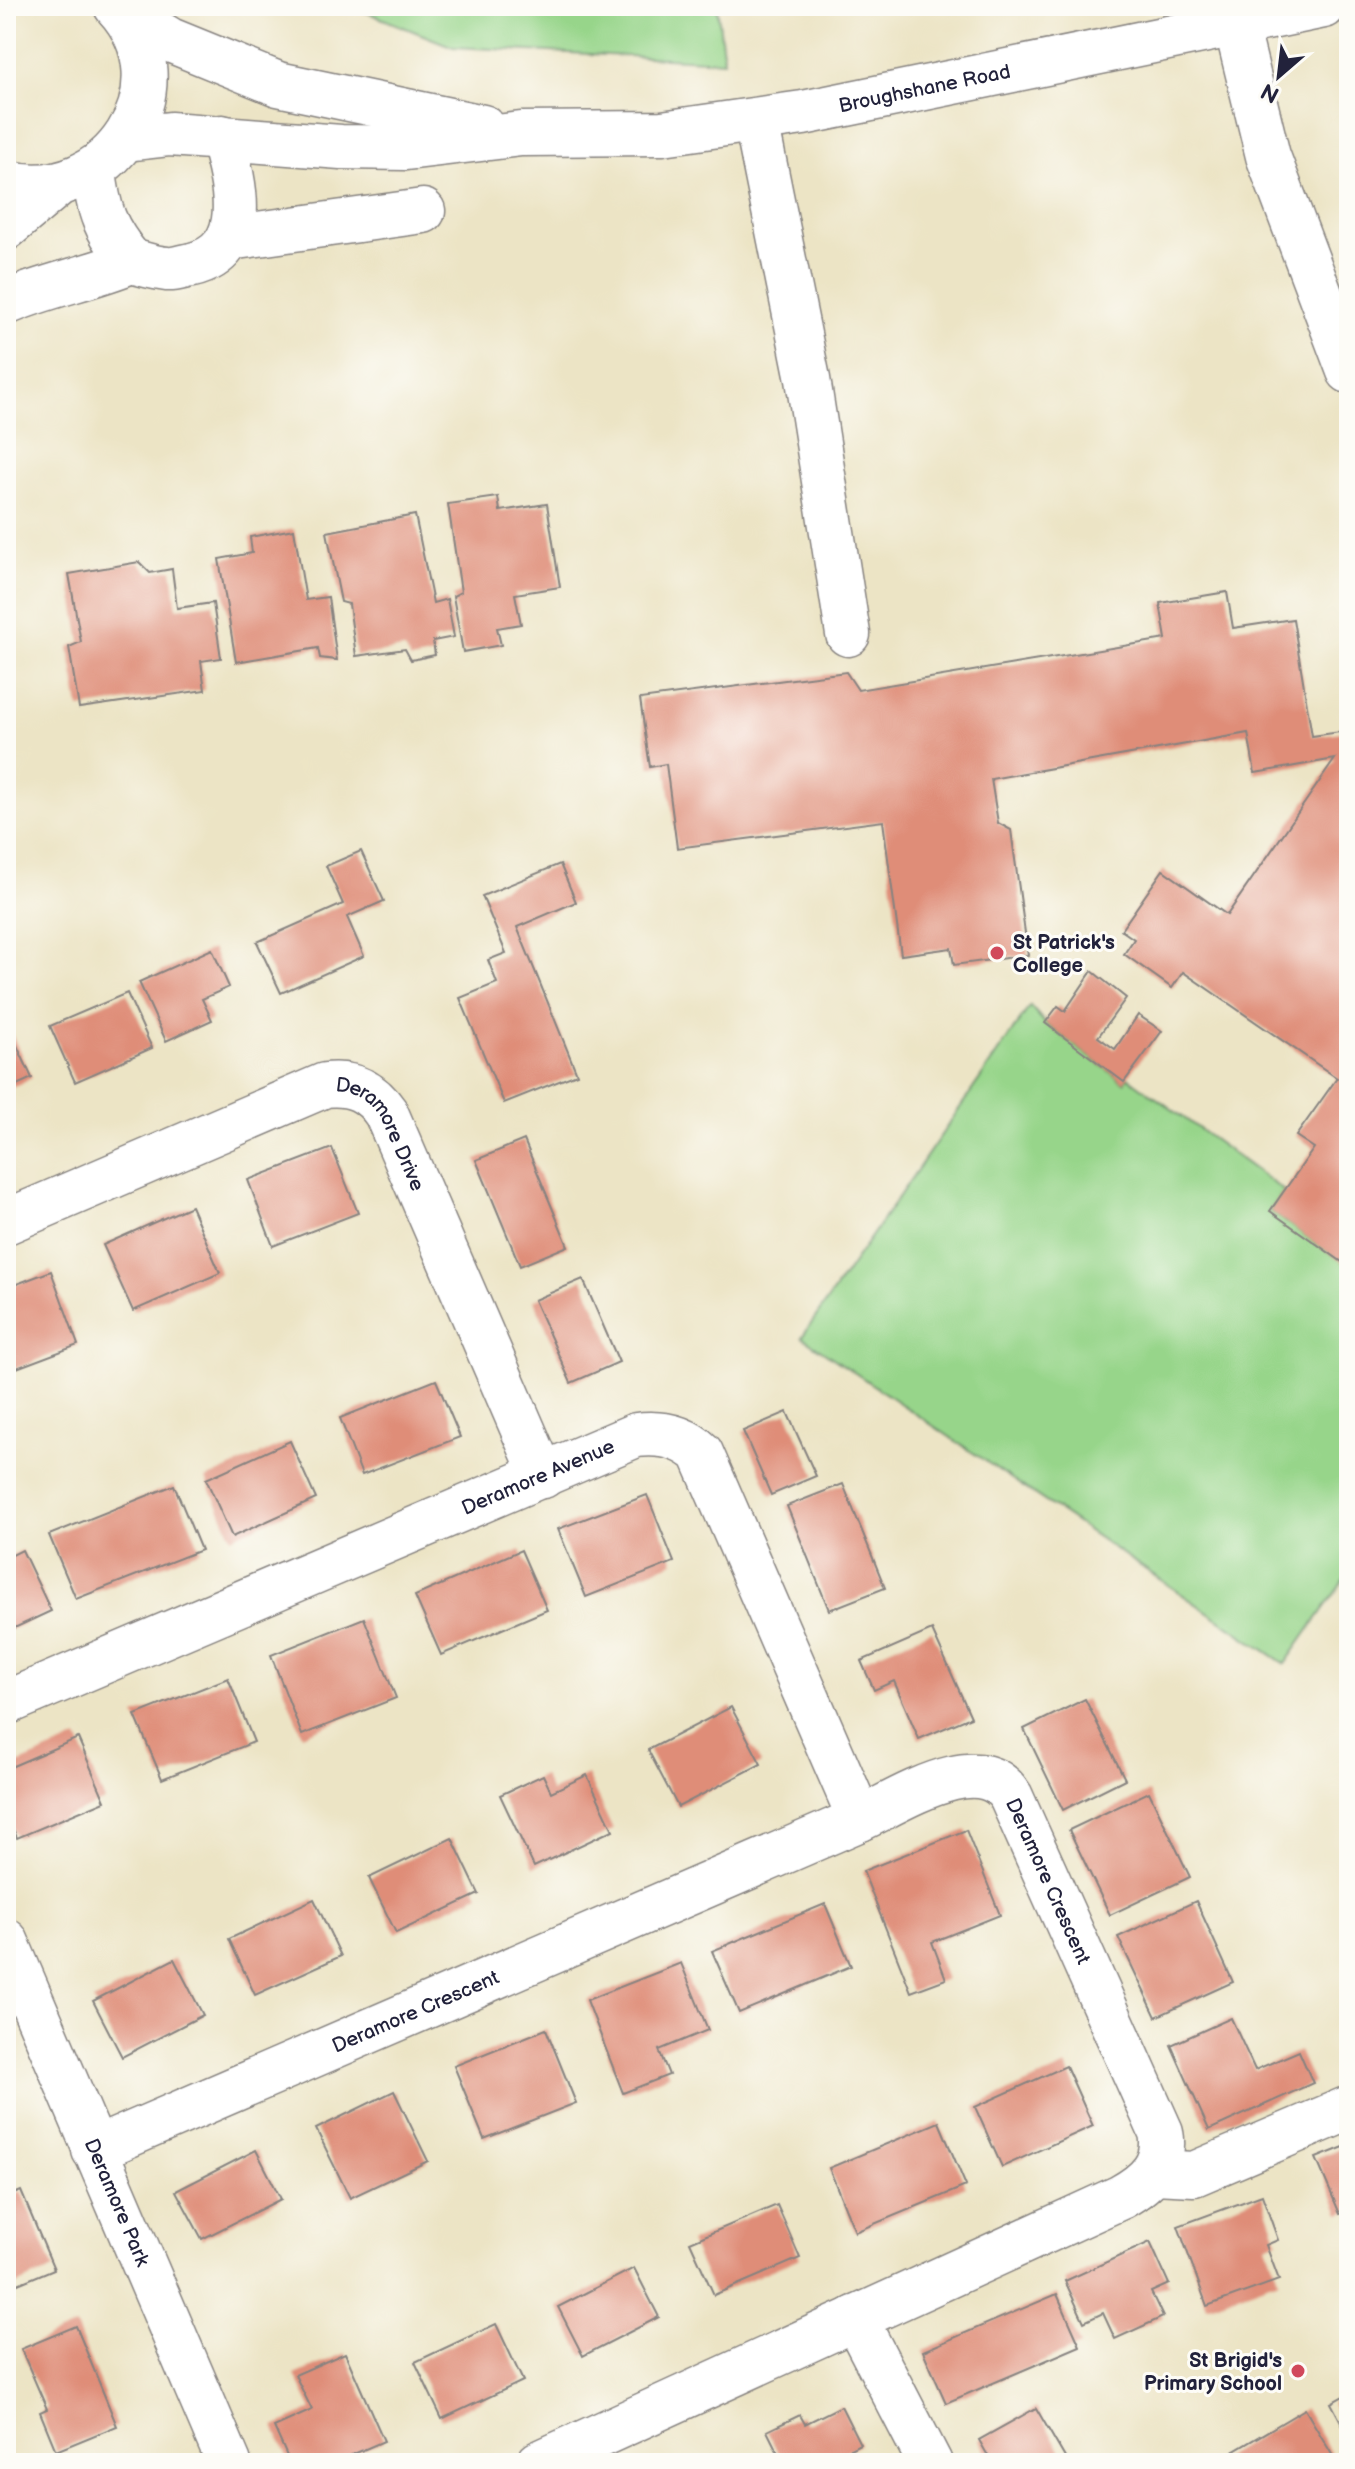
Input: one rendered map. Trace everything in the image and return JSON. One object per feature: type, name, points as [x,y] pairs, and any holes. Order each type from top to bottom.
[{"type":"street","name":"Broughshane Road","points":[[521,134],[662,133],[756,121],[1324,6]]},
{"type":"street","points":[[118,8],[170,40],[278,84],[521,134]]},
{"type":"street","points":[[6,228],[75,178],[107,160],[126,139],[141,108],[145,73],[137,39],[118,8]]},
{"type":"street","points":[[1236,25],[1268,156],[1349,371]]},
{"type":"street","points":[[756,121],[808,379],[848,634]]},
{"type":"street","points":[[126,139],[170,134],[341,147],[406,148],[521,134]]},
{"type":"street","points":[[6,303],[38,289],[131,261],[170,270],[207,261],[229,238],[236,199],[222,137]]},
{"type":"street","points":[[6,182],[23,187],[75,178]]},
{"type":"street","points":[[75,178],[97,198],[110,235],[131,261]]},
{"type":"street","points":[[229,238],[423,211]]},
{"type":"street","name":"Deramore Drive","points":[[6,1222],[325,1085],[345,1085],[364,1090],[386,1113],[543,1476]]},
{"type":"street","name":"Deramore Avenue","points":[[6,1703],[636,1435],[655,1433],[685,1441],[701,1453],[860,1819]]},
{"type":"street","name":"Deramore Crescent","points":[[94,2150],[957,1776],[981,1776],[1003,1786],[1011,1797],[1161,2132],[1162,2155],[1154,2172]]},
{"type":"street","name":"Deramore Park","points":[[6,1941],[229,2463]]},
{"type":"street","points":[[539,2463],[1121,2197],[1154,2172],[1194,2174],[1349,2108]]},
{"type":"street","points":[[855,2318],[930,2463]]},
{"type":"green space","points":[[351,6],[717,6],[724,61],[453,47]]},
{"type":"green space","points":[[1030,1006],[1045,1023],[1124,1082],[1128,1077],[1284,1191],[1270,1211],[1349,1266],[1349,1573],[1285,1664],[802,1337]]},
{"type":"building","points":[[498,497],[500,511],[547,504],[560,587],[515,594],[521,624],[497,628],[501,645],[463,652],[453,596],[461,592],[448,504]]},
{"type":"building","points":[[415,515],[433,603],[447,599],[454,637],[433,641],[435,655],[411,660],[405,649],[356,656],[349,604],[341,602],[327,532]]},
{"type":"building","points":[[294,529],[306,600],[328,597],[337,660],[320,658],[318,648],[236,662],[219,559],[252,553],[250,537]]},
{"type":"building","points":[[139,562],[150,573],[172,569],[177,608],[213,603],[221,658],[201,661],[205,690],[79,708],[69,647],[81,642],[69,574]]},
{"type":"building","points":[[1227,592],[1233,628],[1293,619],[1312,736],[1340,732],[1346,743],[1349,739],[1349,1258],[1345,1264],[1270,1211],[1314,1148],[1296,1136],[1337,1078],[1183,972],[1172,988],[1124,954],[1134,939],[1121,930],[1163,870],[1227,915],[1335,759],[1255,773],[1248,733],[991,779],[998,823],[1011,830],[1028,955],[954,965],[951,948],[901,955],[883,821],[677,848],[666,764],[650,767],[640,699],[846,672],[858,690],[1166,639],[1160,603]]},
{"type":"building","points":[[361,851],[384,901],[347,917],[364,956],[281,993],[257,942],[343,904],[326,866]]},
{"type":"building","points":[[560,864],[576,902],[517,927],[577,1074],[504,1103],[460,998],[497,983],[488,960],[506,953],[482,896]]},
{"type":"building","points":[[212,949],[229,987],[202,999],[212,1020],[166,1041],[139,982]]},
{"type":"building","points":[[1092,971],[1126,998],[1098,1037],[1115,1049],[1138,1015],[1162,1031],[1124,1082],[1045,1023],[1058,1006],[1065,1011]]},
{"type":"building","points":[[127,993],[152,1048],[75,1082],[50,1026]]},
{"type":"building","points":[[6,1022],[32,1078],[6,1090]]},
{"type":"building","points":[[524,1140],[568,1246],[520,1266],[476,1160]]},
{"type":"building","points":[[332,1148],[358,1213],[273,1246],[248,1180]]},
{"type":"building","points":[[191,1206],[220,1273],[133,1311],[103,1245]]},
{"type":"building","points":[[51,1271],[78,1345],[6,1372],[6,1288]]},
{"type":"building","points":[[583,1279],[619,1362],[571,1383],[534,1300]]},
{"type":"building","points":[[436,1380],[460,1437],[362,1475],[340,1418]]},
{"type":"building","points":[[787,1412],[816,1476],[771,1495],[743,1431]]},
{"type":"building","points":[[290,1441],[316,1499],[232,1537],[206,1479]]},
{"type":"building","points":[[843,1484],[885,1588],[829,1610],[787,1506]]},
{"type":"building","points":[[174,1485],[201,1550],[76,1599],[49,1535]]},
{"type":"building","points":[[647,1495],[674,1562],[586,1597],[558,1529]]},
{"type":"building","points":[[22,1550],[51,1611],[6,1632],[6,1558]]},
{"type":"building","points":[[521,1550],[547,1610],[441,1655],[415,1596]]},
{"type":"building","points":[[364,1618],[396,1698],[302,1735],[271,1655]]},
{"type":"building","points":[[932,1630],[971,1717],[919,1739],[894,1681],[874,1690],[861,1661]]},
{"type":"building","points":[[228,1678],[254,1742],[162,1779],[135,1715]]},
{"type":"building","points":[[1085,1699],[1125,1779],[1063,1810],[1024,1729]]},
{"type":"building","points":[[731,1707],[761,1764],[678,1807],[648,1750]]},
{"type":"building","points":[[78,1738],[105,1801],[17,1838],[6,1813],[6,1769]]},
{"type":"building","points":[[543,1775],[551,1792],[587,1775],[613,1830],[534,1867],[500,1795]]},
{"type":"building","points":[[1149,1792],[1190,1877],[1110,1915],[1069,1830]]},
{"type":"building","points":[[966,1830],[1000,1915],[932,1942],[946,1979],[911,1992],[863,1871]]},
{"type":"building","points":[[452,1838],[479,1894],[396,1933],[369,1878]]},
{"type":"building","points":[[314,1899],[341,1956],[255,1995],[229,1939]]},
{"type":"building","points":[[1196,1901],[1233,1982],[1156,2017],[1118,1937]]},
{"type":"building","points":[[825,1904],[851,1966],[739,2013],[712,1951]]},
{"type":"building","points":[[174,1959],[203,2015],[122,2057],[93,2001]]},
{"type":"building","points":[[681,1963],[708,2030],[659,2050],[669,2075],[623,2093],[587,2000]]},
{"type":"building","points":[[1231,2018],[1255,2070],[1299,2051],[1313,2083],[1209,2130],[1171,2045]]},
{"type":"building","points":[[546,2029],[576,2103],[484,2139],[454,2066]]},
{"type":"building","points":[[1066,2066],[1093,2126],[1002,2167],[975,2107]]},
{"type":"building","points":[[394,2091],[428,2161],[350,2198],[316,2129]]},
{"type":"building","points":[[939,2122],[966,2186],[855,2232],[829,2168]]},
{"type":"building","points":[[1349,2145],[1349,2211],[1340,2214],[1316,2158]]},
{"type":"building","points":[[256,2150],[281,2199],[202,2239],[176,2191]]},
{"type":"building","points":[[21,2191],[54,2269],[6,2289],[6,2197]]},
{"type":"building","points":[[1262,2195],[1278,2240],[1266,2245],[1279,2280],[1207,2306],[1178,2226]]},
{"type":"building","points":[[777,2205],[800,2258],[714,2295],[690,2242]]},
{"type":"building","points":[[1150,2242],[1169,2284],[1151,2292],[1163,2317],[1115,2339],[1103,2313],[1084,2322],[1065,2281]]},
{"type":"building","points":[[634,2268],[659,2317],[583,2356],[558,2307]]},
{"type":"building","points":[[1057,2294],[1080,2346],[946,2403],[923,2351]]},
{"type":"building","points":[[496,2324],[523,2381],[442,2419],[415,2362]]},
{"type":"building","points":[[76,2326],[117,2426],[56,2451],[40,2412],[47,2409],[21,2349]]},
{"type":"building","points":[[345,2353],[384,2441],[333,2463],[290,2463],[274,2427],[312,2410],[295,2375]]},
{"type":"building","points":[[1349,2393],[1349,2437],[1331,2403]]},
{"type":"building","points":[[841,2406],[860,2444],[823,2463],[783,2463],[767,2431],[800,2415],[805,2424]]},
{"type":"building","points":[[1036,2408],[1068,2463],[992,2463],[979,2440]]},
{"type":"building","points":[[1305,2409],[1337,2463],[1214,2463]]},
{"type":"place","name":"St Patrick's College","points":[[997,953]]},
{"type":"place","name":"St Brigid's Primary School","points":[[1298,2371]]}]
